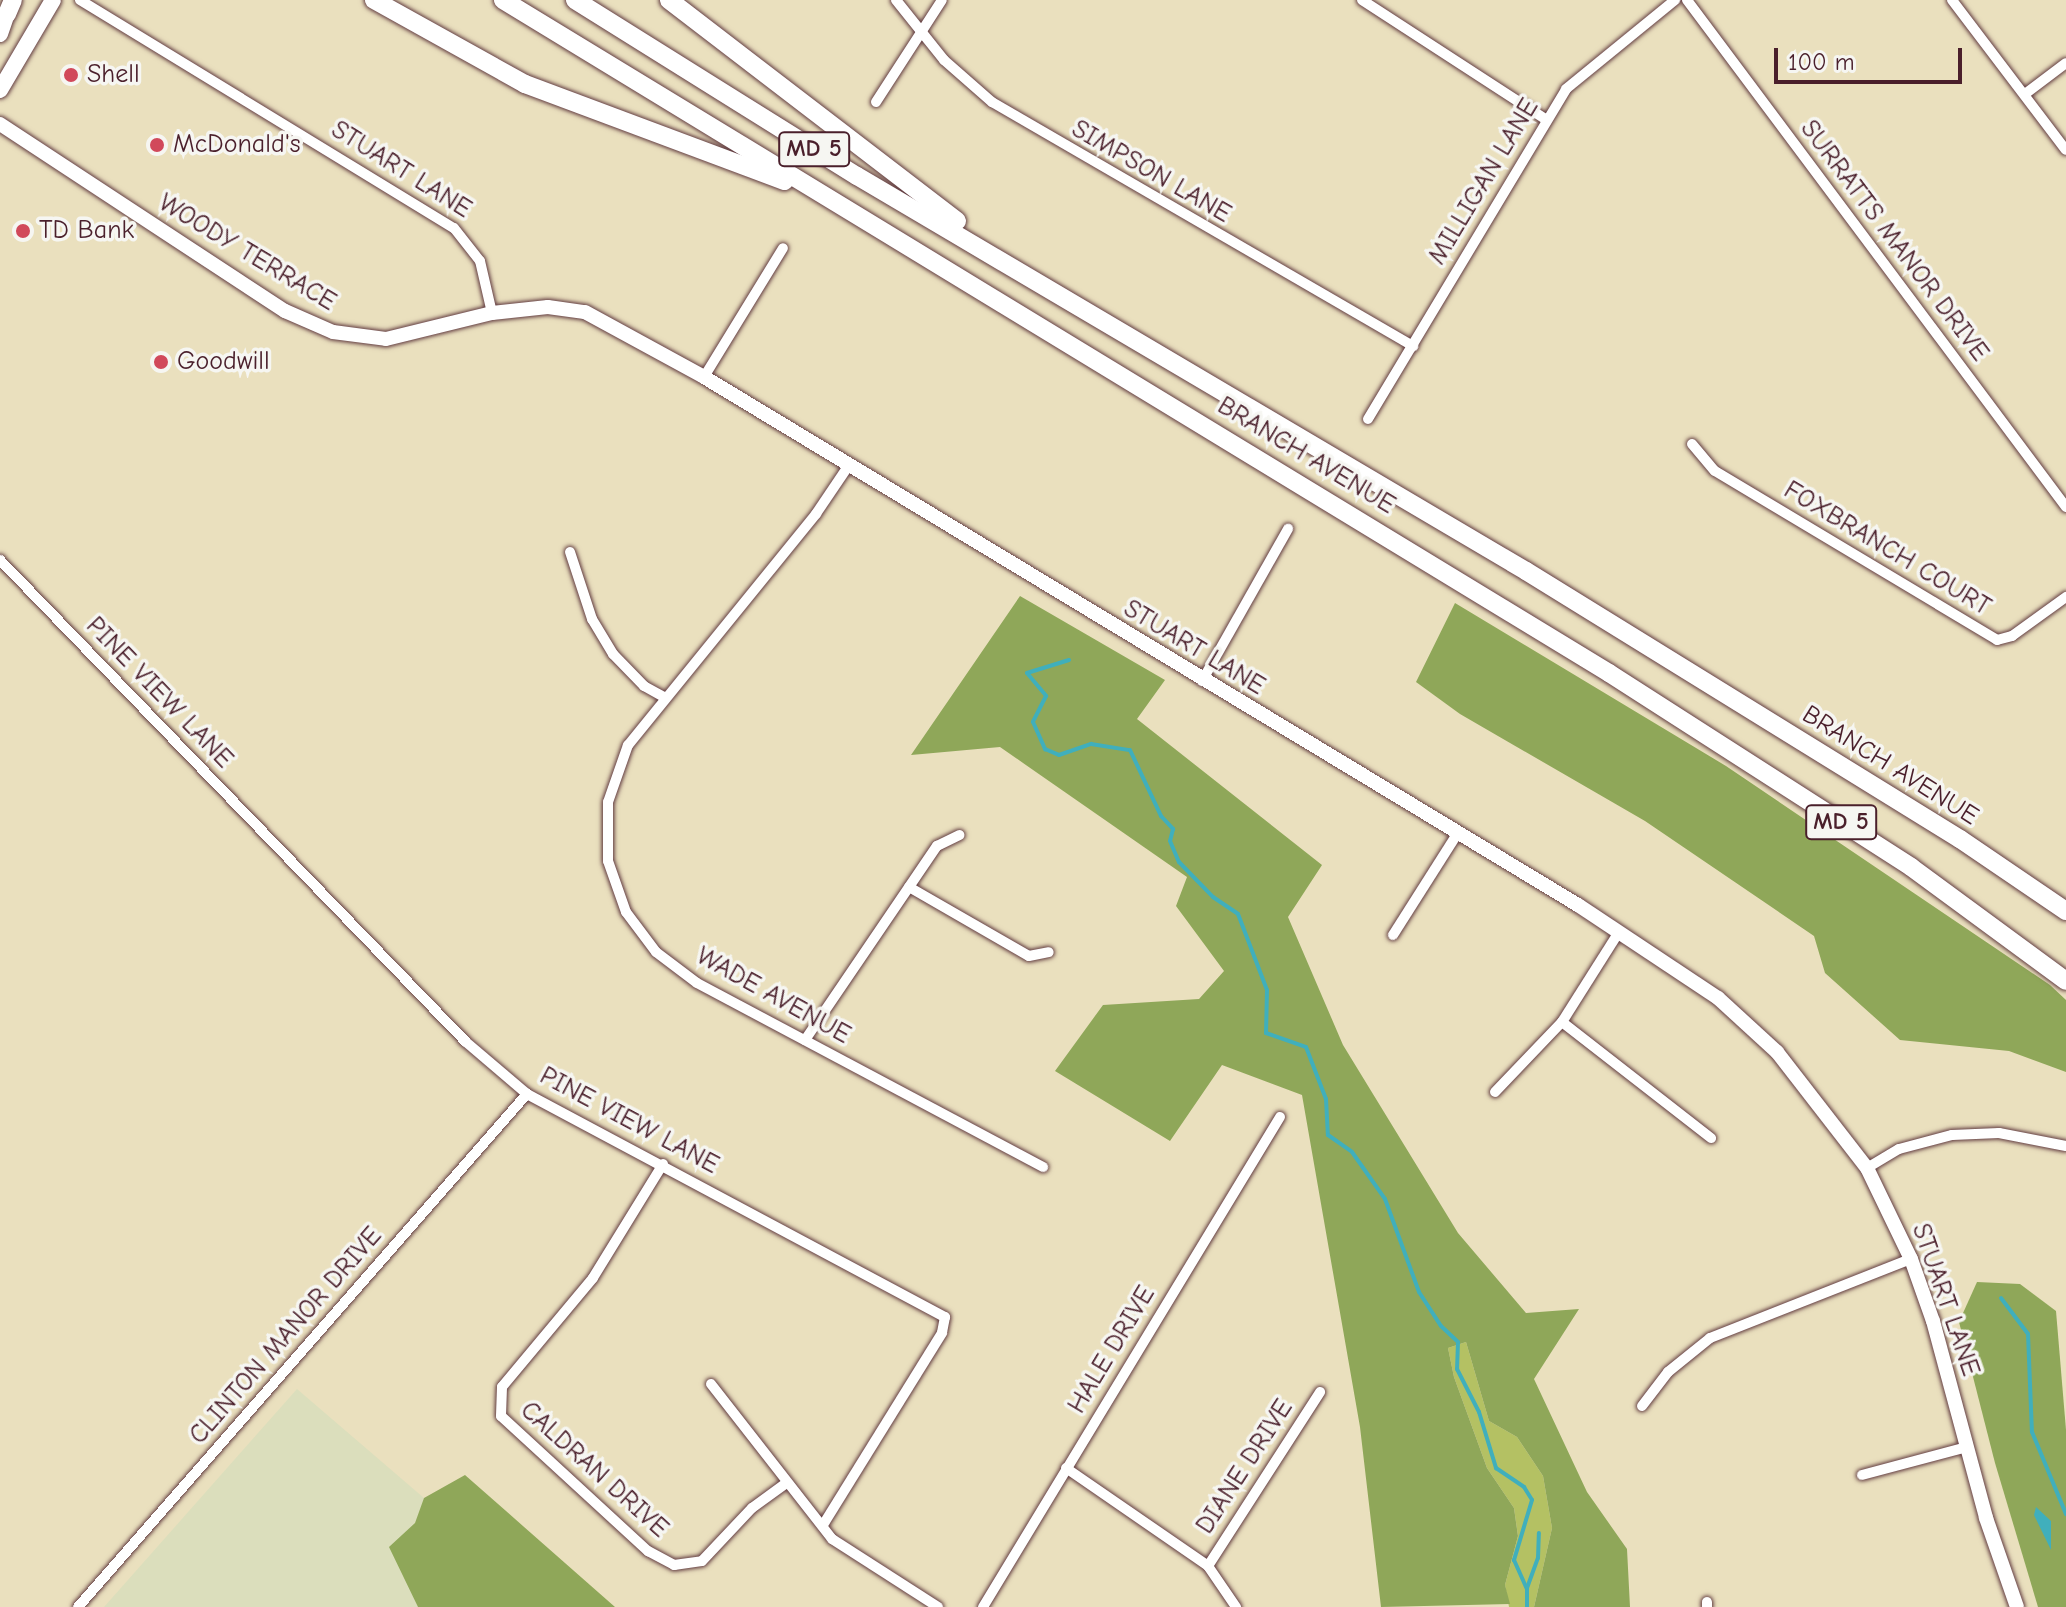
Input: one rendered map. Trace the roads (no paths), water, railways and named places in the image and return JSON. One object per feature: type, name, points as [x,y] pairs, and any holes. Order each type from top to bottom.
[{"type":"highway","points":[[374,0],[525,84],[771,174],[882,230]]},
{"type":"highway","name":"BRANCH AVENUE","points":[[503,0],[1302,481],[1744,758],[1945,890],[2066,981]]},
{"type":"highway","name":"BRANCH AVENUE","points":[[575,0],[857,176],[1058,291],[1526,571],[1960,839],[2066,911]]},
{"type":"highway","points":[[669,0],[907,187],[1058,291]]},
{"type":"main road","points":[[0,90],[53,0]]},
{"type":"main road","points":[[0,34],[8,10]]},
{"type":"street","name":"STUART LANE","points":[[80,0],[454,228],[480,261],[492,313],[548,307],[585,312],[704,377],[1619,932],[1718,998],[1777,1052],[1867,1168],[1911,1259],[2016,1607]]},
{"type":"street","name":"SIMPSON LANE","points":[[896,0],[961,77],[1043,136],[1413,346]]},
{"type":"street","points":[[876,102],[942,0]]},
{"type":"street","points":[[1362,0],[1545,119]]},
{"type":"street","name":"MILLIGAN LANE","points":[[1368,419],[1545,119],[1585,69],[1675,0]]},
{"type":"street","name":"SURRATTS MANOR DRIVE","points":[[1687,0],[2066,507]]},
{"type":"street","points":[[1952,0],[2066,150]]},
{"type":"street","points":[[2025,94],[2066,63]]},
{"type":"street","name":"WOODY TERRACE","points":[[0,124],[234,279],[325,330],[386,339],[492,313]]},
{"type":"street","points":[[704,377],[783,248]]},
{"type":"street","name":"FOXBRANCH COURT","points":[[1692,444],[1715,471],[1997,640],[2012,636],[2066,597]]},
{"type":"street","name":"WADE AVENUE","points":[[849,465],[816,514],[628,745],[608,802],[608,861],[626,912],[656,952],[697,983],[1043,1167]]},
{"type":"street","points":[[1202,681],[1288,529]]},
{"type":"street","points":[[570,552],[592,619],[613,654],[644,686],[664,697]]},
{"type":"street","name":"PINE VIEW LANE","points":[[0,560],[466,1042],[527,1094],[926,1305],[947,1321],[823,1525]]},
{"type":"street","points":[[1393,935],[1457,834]]},
{"type":"street","points":[[805,1040],[937,846],[960,835]]},
{"type":"street","points":[[909,887],[1029,956],[1049,952]]},
{"type":"street","points":[[1495,1092],[1562,1022],[1619,932]]},
{"type":"street","points":[[1562,1022],[1711,1138]]},
{"type":"street","name":"CLINTON MANOR DRIVE","points":[[78,1607],[527,1094]]},
{"type":"street","name":"HALE DRIVE","points":[[983,1607],[1280,1117]]},
{"type":"street","points":[[1867,1168],[1899,1149],[1952,1135],[1999,1133],[2066,1146]]},
{"type":"street","name":"CALDRAN DRIVE","points":[[663,1164],[593,1278],[502,1387],[501,1416],[648,1551],[674,1565],[702,1561],[752,1508],[785,1484]]},
{"type":"street","points":[[1642,1406],[1668,1372],[1710,1338],[1911,1259]]},
{"type":"street","points":[[711,1384],[806,1513],[823,1525],[839,1546],[938,1607]]},
{"type":"street","name":"DIANE DRIVE","points":[[1208,1566],[1320,1392]]},
{"type":"street","points":[[1862,1475],[1967,1447]]},
{"type":"street","points":[[1066,1468],[1208,1566],[1236,1607]]},
{"type":"water","points":[[2036,1507],[2051,1521],[2051,1550],[2034,1515]]},
{"type":"waterway","points":[[1069,660],[1027,673],[1046,696],[1033,722],[1045,749],[1059,755],[1091,744],[1130,750],[1161,816],[1173,829],[1170,841],[1179,862],[1213,897],[1238,914],[1267,990],[1266,1033],[1306,1047],[1326,1099],[1328,1135],[1352,1152],[1385,1199],[1419,1292],[1441,1326],[1458,1342],[1457,1369],[1479,1412],[1496,1468],[1524,1487],[1532,1500],[1514,1560],[1527,1589],[1527,1607]]},
{"type":"waterway","points":[[2001,1298],[2028,1334],[2032,1432],[2066,1514]]},
{"type":"waterway","points":[[1527,1588],[1538,1558],[1539,1533]]},
{"type":"place","name":"Shell","points":[[71,75]]},
{"type":"place","name":"McDonald's","points":[[157,145]]},
{"type":"place","name":"TD Bank","points":[[23,231]]},
{"type":"place","name":"Goodwill","points":[[161,362]]}]
